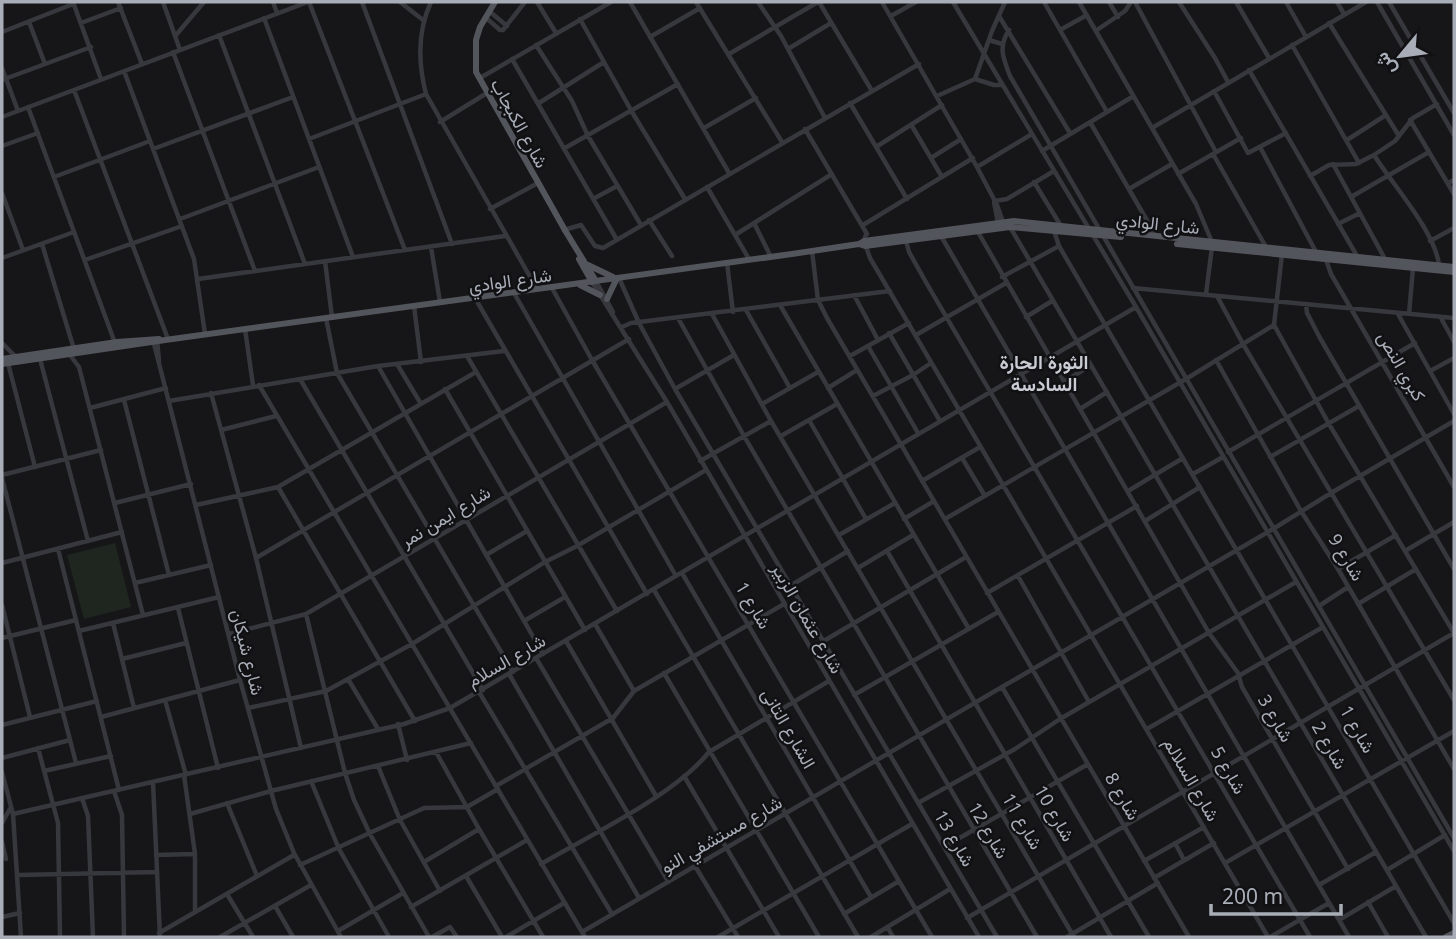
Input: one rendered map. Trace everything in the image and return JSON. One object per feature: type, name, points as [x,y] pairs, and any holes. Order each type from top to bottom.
[{"type":"main road","name":"شارع الكبجاب","points":[[490,9],[475,48],[475,64],[479,78],[594,282]]},
{"type":"main road","name":"شارع الوادي","points":[[4,362],[16,357],[577,285],[1000,222],[1061,226],[1090,232]]},
{"type":"main road","name":"شارع الوادي","points":[[866,242],[906,240],[1010,227],[1156,237],[1212,245]]},
{"type":"main road","name":"شارع الوادي","points":[[1102,233],[1266,250],[1316,252],[1439,265],[1454,270]]},
{"type":"main road","name":"شارع الوادي","points":[[1266,250],[1326,259],[1454,270]]},
{"type":"main road","points":[[585,266],[617,278],[603,297],[577,285],[585,266]]},
{"type":"main road","name":"شارع الوادي","points":[[4,362],[40,358],[115,343],[159,340]]},
{"type":"main road","points":[[1446,937],[1454,933]]},
{"type":"street","points":[[163,2],[180,50]]},
{"type":"street","points":[[176,35],[204,2]]},
{"type":"street","points":[[273,2],[277,13]]},
{"type":"street","points":[[2,117],[309,2],[405,250]]},
{"type":"street","points":[[362,2],[452,244]]},
{"type":"street","points":[[400,2],[423,20]]},
{"type":"street","points":[[431,2],[423,20],[420,68],[426,94],[538,290]]},
{"type":"street","points":[[484,2],[507,26],[525,2]]},
{"type":"street","points":[[537,2],[556,33]]},
{"type":"street","points":[[479,78],[611,2]]},
{"type":"street","points":[[630,2],[729,173]]},
{"type":"street","points":[[696,2],[782,142]]},
{"type":"street","points":[[758,2],[788,49],[825,118]]},
{"type":"street","points":[[729,54],[818,2],[872,91]]},
{"type":"street","points":[[883,2],[973,158],[994,201],[1000,222]]},
{"type":"street","points":[[891,16],[916,2]]},
{"type":"street","points":[[953,2],[1136,307],[1454,851]]},
{"type":"street","points":[[975,79],[1005,2]]},
{"type":"street","points":[[1044,2],[1107,112]]},
{"type":"street","points":[[1079,2],[1207,226],[1212,245],[1206,294]]},
{"type":"street","points":[[1109,2],[1118,17]]},
{"type":"street","points":[[1097,30],[1118,17],[1133,2],[1192,104],[1266,250]]},
{"type":"street","points":[[1179,2],[1216,58],[1228,82]]},
{"type":"street","points":[[1236,2],[1269,58]]},
{"type":"street","points":[[1286,2],[1306,37]]},
{"type":"street","points":[[1337,2],[1344,14]]},
{"type":"street","points":[[1152,128],[1366,2]]},
{"type":"street","points":[[1377,2],[1454,135]]},
{"type":"street","points":[[1389,2],[1454,113]]},
{"type":"street","points":[[2,32],[73,3],[102,79]]},
{"type":"street","points":[[81,23],[119,3],[142,64]]},
{"type":"street","points":[[650,37],[700,8]]},
{"type":"street","points":[[1060,30],[1087,15]]},
{"type":"street","points":[[999,16],[1070,133]]},
{"type":"street","points":[[264,18],[353,257]]},
{"type":"street","points":[[580,19],[685,199]]},
{"type":"street","points":[[29,22],[45,64]]},
{"type":"street","points":[[788,49],[831,23]]},
{"type":"street","points":[[1329,23],[1399,136]]},
{"type":"street","points":[[1009,30],[1002,44],[1003,60],[1029,109],[1454,838]]},
{"type":"street","points":[[219,35],[305,264]]},
{"type":"street","points":[[989,40],[1002,44]]},
{"type":"street","points":[[536,45],[572,101],[588,136],[641,225]]},
{"type":"street","points":[[1292,45],[1359,163]]},
{"type":"street","points":[[4,79],[91,47]]},
{"type":"street","points":[[173,52],[255,271]]},
{"type":"street","points":[[512,59],[617,240]]},
{"type":"street","points":[[539,103],[562,86],[604,62]]},
{"type":"street","points":[[564,229],[581,225],[598,248],[617,240],[919,64]]},
{"type":"street","points":[[2,68],[18,111]]},
{"type":"street","points":[[1249,70],[1357,257]]},
{"type":"street","points":[[124,71],[180,219],[198,279],[205,334]]},
{"type":"street","points":[[937,96],[975,79],[1002,85]]},
{"type":"street","points":[[565,148],[678,84]]},
{"type":"street","name":"شارع شيكان","points":[[75,90],[131,244],[159,340],[159,362],[271,791],[294,855],[341,937]]},
{"type":"street","points":[[1214,91],[1248,153],[1286,133]]},
{"type":"street","points":[[440,122],[487,93]]},
{"type":"street","points":[[309,139],[426,94]]},
{"type":"street","points":[[153,149],[293,97]]},
{"type":"street","points":[[1042,151],[1132,97]]},
{"type":"street","points":[[704,128],[756,99]]},
{"type":"street","points":[[850,103],[907,199]]},
{"type":"street","points":[[1310,176],[1333,164],[1359,163],[1374,155],[1392,144],[1410,120],[1437,104]]},
{"type":"street","points":[[876,147],[942,105]]},
{"type":"street","points":[[28,107],[115,343]]},
{"type":"street","points":[[1020,114],[1029,109]]},
{"type":"street","points":[[1347,140],[1386,114]]},
{"type":"street","points":[[1410,120],[1454,194]]},
{"type":"street","points":[[1090,122],[1156,237]]},
{"type":"street","points":[[912,126],[942,177]]},
{"type":"street","points":[[805,129],[863,225],[873,262],[1092,635]]},
{"type":"street","points":[[2,146],[38,133]]},
{"type":"street","points":[[977,167],[1032,134]]},
{"type":"street","points":[[1178,174],[1241,138]]},
{"type":"street","points":[[931,158],[961,139]]},
{"type":"street","points":[[54,177],[150,141]]},
{"type":"street","points":[[1260,147],[1316,252]]},
{"type":"street","points":[[1351,197],[1429,152]]},
{"type":"street","points":[[1374,155],[1406,200],[1430,241],[1439,265]]},
{"type":"street","points":[[863,225],[973,158]]},
{"type":"street","points":[[1129,189],[1172,164]]},
{"type":"street","points":[[1333,164],[1386,260]]},
{"type":"street","points":[[180,219],[319,167]]},
{"type":"street","points":[[994,201],[1007,198],[1054,171]]},
{"type":"street","points":[[735,235],[832,174]]},
{"type":"street","points":[[1448,183],[1454,180]]},
{"type":"street","points":[[1034,182],[1061,226]]},
{"type":"street","points":[[490,209],[538,183]]},
{"type":"street","points":[[593,199],[617,186]]},
{"type":"street","points":[[707,187],[750,260]]},
{"type":"street","points":[[2,193],[23,250]]},
{"type":"street","points":[[1338,224],[1360,213]]},
{"type":"street","points":[[649,220],[671,256]]},
{"type":"street","points":[[754,223],[771,257]]},
{"type":"street","points":[[85,260],[182,226]]},
{"type":"street","name":"شارع 2","points":[[1010,227],[1426,937]]},
{"type":"street","points":[[1430,241],[1454,228]]},
{"type":"street","name":"شارع 3","points":[[977,230],[1209,633],[1238,673],[1272,739],[1348,869]]},
{"type":"street","name":"شارع 1","points":[[1054,231],[1059,246],[1454,923]]},
{"type":"street","points":[[2,258],[74,232]]},
{"type":"street","points":[[941,235],[1349,937]]},
{"type":"street","points":[[198,279],[505,236]]},
{"type":"street","name":"شارع 5","points":[[906,240],[914,260],[947,317],[1310,937]]},
{"type":"street","points":[[42,244],[71,352],[79,367],[143,615]]},
{"type":"street","points":[[1002,277],[1059,246]]},
{"type":"street","points":[[431,247],[440,303]]},
{"type":"street","points":[[812,251],[818,300]]},
{"type":"street","points":[[967,918],[1454,633],[1328,424],[1274,325],[1282,254]]},
{"type":"street","name":"كبري النص","points":[[1326,259],[1329,270],[1454,487]]},
{"type":"street","points":[[325,261],[337,373],[474,604],[554,752],[639,898]]},
{"type":"street","points":[[727,263],[733,312]]},
{"type":"street","points":[[1409,314],[1413,268]]},
{"type":"street","name":"شارع 13","points":[[617,278],[639,323],[713,454],[997,937]]},
{"type":"street","name":"شارع عثمان الزبير","points":[[594,282],[667,402],[979,937]]},
{"type":"street","points":[[916,335],[1006,283]]},
{"type":"street","name":"شارع 1","points":[[552,288],[932,937]]},
{"type":"street","points":[[1133,288],[1454,318]]},
{"type":"street","points":[[622,327],[631,323],[890,291]]},
{"type":"street","name":"الشارع التانى","points":[[514,293],[639,510],[722,641],[871,897]]},
{"type":"street","points":[[853,295],[878,340]]},
{"type":"street","points":[[1217,296],[1454,700]]},
{"type":"street","points":[[475,298],[647,594]]},
{"type":"street","name":"شارع 8","points":[[818,300],[1189,937]]},
{"type":"street","points":[[1026,317],[1052,301]]},
{"type":"street","points":[[780,304],[969,629]]},
{"type":"street","points":[[1306,304],[1311,321],[1454,569]]},
{"type":"street","points":[[414,306],[421,362]]},
{"type":"street","name":"شارع السلام","points":[[13,814],[415,722],[450,708],[1136,307]]},
{"type":"street","points":[[746,310],[790,388]]},
{"type":"street","points":[[1398,313],[1454,414]]},
{"type":"street","name":"شارع 11","points":[[712,314],[771,421],[1039,876],[1071,936]]},
{"type":"street","name":"شارع 12","points":[[678,318],[706,372],[1037,937]]},
{"type":"street","points":[[1441,318],[1454,342]]},
{"type":"street","points":[[850,356],[909,323]]},
{"type":"street","points":[[945,519],[1150,401],[1274,325]]},
{"type":"street","points":[[245,329],[256,385],[310,469],[585,937]]},
{"type":"street","points":[[889,333],[940,421]]},
{"type":"street","points":[[256,558],[629,339]]},
{"type":"street","points":[[1228,452],[1415,343]]},
{"type":"street","points":[[2,345],[16,357]]},
{"type":"street","points":[[868,346],[918,433]]},
{"type":"street","points":[[169,401],[377,366],[504,351]]},
{"type":"street","points":[[676,389],[734,355]]},
{"type":"street","points":[[467,356],[617,611]]},
{"type":"street","points":[[40,358],[88,541]]},
{"type":"street","points":[[1430,371],[1454,358]]},
{"type":"street","name":"شارع 9","points":[[1216,360],[1301,511],[1338,569],[1454,769]]},
{"type":"street","points":[[4,362],[34,467]]},
{"type":"street","points":[[873,396],[932,363]]},
{"type":"street","points":[[397,364],[421,404]]},
{"type":"street","points":[[1064,382],[1091,365]]},
{"type":"street","points":[[377,366],[544,654]]},
{"type":"street","points":[[828,388],[857,370]]},
{"type":"street","points":[[196,505],[278,487],[476,372]]},
{"type":"street","points":[[762,404],[818,372]]},
{"type":"street","points":[[300,379],[612,914]]},
{"type":"street","points":[[90,408],[166,388]]},
{"type":"street","points":[[445,390],[585,630]]},
{"type":"street","points":[[1080,409],[1107,392]]},
{"type":"street","points":[[211,393],[256,558],[301,748]]},
{"type":"street","points":[[124,400],[169,575]]},
{"type":"street","name":"شارع ايمن نمر","points":[[229,634],[306,614],[667,402]]},
{"type":"street","points":[[781,436],[837,404]]},
{"type":"street","points":[[1270,457],[1359,406]]},
{"type":"street","points":[[221,430],[276,416]]},
{"type":"street","points":[[809,420],[866,519]]},
{"type":"street","points":[[700,461],[771,421]]},
{"type":"street","name":"شارع مستشفي النو","points":[[582,932],[1454,421]]},
{"type":"street","points":[[922,481],[981,447]]},
{"type":"street","points":[[76,763],[42,628],[4,496],[2,477],[100,450]]},
{"type":"street","points":[[1193,474],[1223,457]]},
{"type":"street","points":[[962,458],[985,496]]},
{"type":"street","points":[[1128,491],[1183,458]]},
{"type":"street","points":[[248,708],[326,691],[412,644],[474,604],[706,470]]},
{"type":"street","points":[[114,503],[191,484]]},
{"type":"street","points":[[278,487],[415,722]]},
{"type":"street","points":[[1145,521],[1200,487]]},
{"type":"street","points":[[904,519],[934,501]]},
{"type":"street","points":[[839,535],[895,503]]},
{"type":"street","points":[[987,593],[1137,506]]},
{"type":"street","points":[[1405,551],[1454,522]]},
{"type":"street","points":[[486,555],[527,531]]},
{"type":"street","points":[[2,563],[122,532]]},
{"type":"street","points":[[858,568],[913,535]]},
{"type":"street","points":[[1338,569],[1396,536]]},
{"type":"street","points":[[58,549],[111,756],[117,790],[121,815],[124,937]]},
{"type":"street","points":[[790,586],[848,551]]},
{"type":"street","name":"شارع 10","points":[[887,551],[1111,937]]},
{"type":"street","points":[[822,642],[966,557]]},
{"type":"street","points":[[135,583],[211,565]]},
{"type":"street","points":[[1358,604],[1416,569]]},
{"type":"street","points":[[1018,576],[1089,702]]},
{"type":"street","points":[[918,803],[1015,749],[1060,719],[1296,582]]},
{"type":"street","points":[[1319,606],[1348,587]]},
{"type":"street","points":[[654,590],[858,937]]},
{"type":"street","points":[[79,631],[219,597]]},
{"type":"street","points":[[524,621],[565,597]]},
{"type":"street","points":[[300,865],[429,807],[467,807],[613,718],[634,691],[784,604]]},
{"type":"street","points":[[2,605],[30,718]]},
{"type":"street","points":[[178,608],[218,768]]},
{"type":"street","points":[[854,695],[998,612]]},
{"type":"street","points":[[306,614],[345,774],[354,800],[403,893],[431,937],[450,927],[457,937]]},
{"type":"street","points":[[2,638],[76,620]]},
{"type":"street","points":[[113,623],[134,708]]},
{"type":"street","points":[[595,624],[634,691]]},
{"type":"street","points":[[1147,729],[1324,627]]},
{"type":"street","name":"شارع السلالم","points":[[1092,635],[1269,937]]},
{"type":"street","points":[[566,641],[656,796]]},
{"type":"street","points":[[122,659],[186,643]]},
{"type":"street","points":[[536,658],[668,881]]},
{"type":"street","points":[[664,673],[819,937]]},
{"type":"street","points":[[348,678],[378,729]]},
{"type":"street","points":[[101,717],[240,680]]},
{"type":"street","points":[[541,864],[656,796],[684,776],[709,752],[830,681]]},
{"type":"street","points":[[1002,687],[1149,937]]},
{"type":"street","points":[[165,699],[185,775],[195,854],[195,912]]},
{"type":"street","points":[[2,725],[97,701]]},
{"type":"street","points":[[398,724],[407,760]]},
{"type":"street","points":[[1225,863],[1454,731]]},
{"type":"street","points":[[2,758],[70,740]]},
{"type":"street","points":[[190,814],[227,802],[471,743]]},
{"type":"street","points":[[38,748],[58,823],[60,937]]},
{"type":"street","points":[[436,752],[543,937]]},
{"type":"street","points":[[44,771],[111,756]]},
{"type":"street","points":[[944,847],[1088,764]]},
{"type":"street","points":[[377,766],[400,820],[440,891]]},
{"type":"street","points":[[2,772],[13,814],[21,937]]},
{"type":"street","points":[[684,776],[779,937]]},
{"type":"street","points":[[311,781],[339,849],[389,937]]},
{"type":"street","points":[[153,782],[160,935]]},
{"type":"street","points":[[82,798],[88,816],[93,937]]},
{"type":"street","points":[[227,802],[257,876]]},
{"type":"street","points":[[2,823],[11,807]]},
{"type":"street","points":[[719,937],[912,824]]},
{"type":"street","points":[[1144,861],[1204,827]]},
{"type":"street","points":[[424,862],[479,830]]},
{"type":"street","points":[[1387,870],[1445,835]]},
{"type":"street","points":[[411,907],[527,840]]},
{"type":"street","points":[[2,842],[4,860],[17,857]]},
{"type":"street","points":[[1175,843],[1184,860]]},
{"type":"street","points":[[1071,936],[1127,901],[1184,860],[1214,843]]},
{"type":"street","points":[[1319,885],[1376,852]]},
{"type":"street","points":[[156,855],[195,854]]},
{"type":"street","points":[[160,935],[294,855]]},
{"type":"street","points":[[695,866],[737,937]]},
{"type":"street","points":[[18,875],[157,872]]},
{"type":"street","points":[[466,876],[504,937],[564,904]]},
{"type":"street","points":[[844,914],[899,881]]},
{"type":"street","points":[[220,937],[311,885]]},
{"type":"street","points":[[1339,919],[1396,886]]},
{"type":"street","points":[[871,937],[950,889]]},
{"type":"street","points":[[338,931],[403,893]]},
{"type":"street","points":[[227,894],[253,937]]},
{"type":"street","points":[[1368,902],[1388,937]]},
{"type":"street","points":[[1269,937],[1329,903]]},
{"type":"street","points":[[275,906],[293,937]]},
{"type":"street","points":[[2,917],[20,913]]},
{"type":"street","points":[[888,928],[893,937]]},
{"type":"shaded area","points":[[115,543],[131,607],[84,619],[67,555]]},
{"type":"district","name":"الثورة الحارة السادسة","points":[[1044,373]]}]
